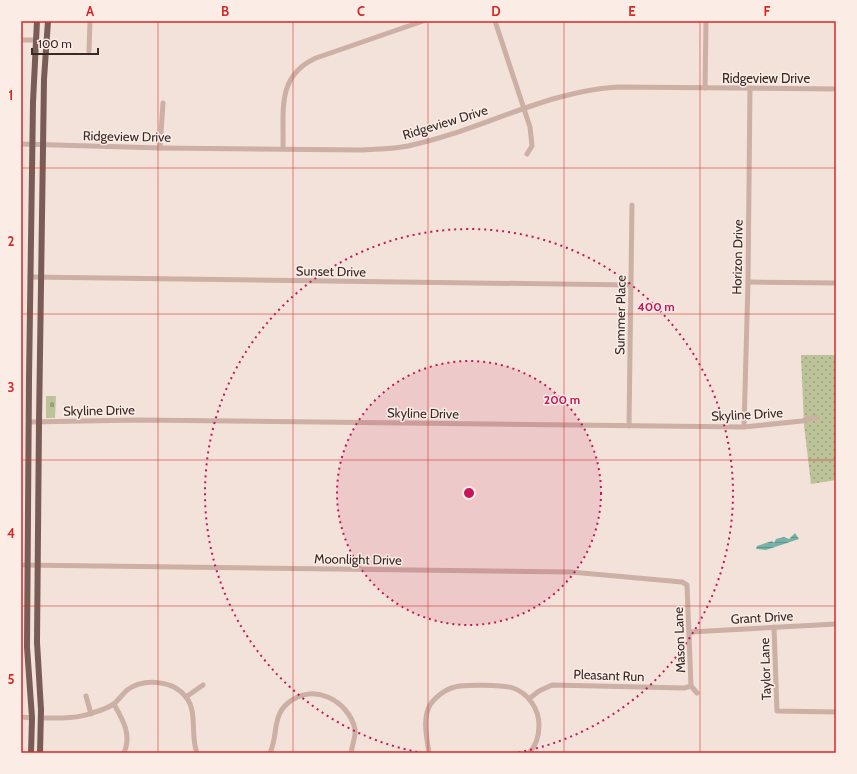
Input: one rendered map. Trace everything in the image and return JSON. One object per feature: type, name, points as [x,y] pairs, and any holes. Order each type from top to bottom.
[{"type":"main road","points":[[31,753],[32,718],[27,646],[30,277],[37,21]]},
{"type":"main road","points":[[40,753],[41,718],[37,642],[39,566],[39,422],[44,79],[48,21]]},
{"type":"main road","points":[[32,718],[41,718]]},
{"type":"street","points":[[89,52],[90,21]]},
{"type":"street","points":[[283,148],[285,90],[290,80],[302,66],[316,58],[423,21]]},
{"type":"street","points":[[495,21],[530,127],[532,142],[527,154]]},
{"type":"street","points":[[705,88],[706,21]]},
{"type":"street","points":[[21,40],[36,40]]},
{"type":"street","name":"Ridgeview Drive","points":[[21,144],[160,148],[283,148],[363,150],[408,146],[524,108],[569,95],[601,88],[836,89]]},
{"type":"street","name":"Horizon Drive","points":[[744,427],[748,282],[750,88]]},
{"type":"street","points":[[160,148],[163,103]]},
{"type":"street","name":"Summer Place","points":[[629,426],[632,205]]},
{"type":"street","name":"Sunset Drive","points":[[30,277],[631,286]]},
{"type":"street","points":[[748,282],[836,283]]},
{"type":"street","name":"Skyline Drive","points":[[29,422],[139,420],[744,427],[802,421],[816,417]]},
{"type":"street","name":"Moonlight Drive","points":[[21,565],[571,572],[682,582],[687,585]]},
{"type":"street","name":"Mason Lane","points":[[687,585],[691,686],[697,693]]},
{"type":"street","name":"Grant Drive","points":[[690,632],[836,624]]},
{"type":"street","name":"Taylor Lane","points":[[774,627],[777,711],[836,712]]},
{"type":"street","points":[[41,718],[67,718],[91,714],[114,704],[127,690],[137,685],[147,682],[158,682],[169,685],[186,697],[192,716],[194,745],[197,753]]},
{"type":"street","name":"Pleasant Run","points":[[530,698],[552,684],[684,688],[691,686]]},
{"type":"street","points":[[186,697],[203,685]]},
{"type":"street","points":[[429,753],[425,722],[430,705],[439,695],[454,687],[512,688],[530,698],[539,717],[539,736],[533,749],[529,753]]},
{"type":"street","points":[[270,753],[273,747],[278,715],[288,702],[304,694],[321,694],[334,699],[348,711],[355,730],[351,753]]},
{"type":"street","points":[[86,696],[91,714]]},
{"type":"street","points":[[114,704],[126,730],[128,739],[124,753]]},
{"type":"street","points":[[21,718],[32,718]]},
{"type":"green space","points":[[801,355],[836,355],[836,480],[811,484],[804,425]]},
{"type":"green space","points":[[46,396],[56,396],[55,418],[46,418]]},
{"type":"water","points":[[795,533],[799,539],[766,550],[756,549],[757,546],[772,541],[774,543],[776,539],[784,537],[789,539]]}]
